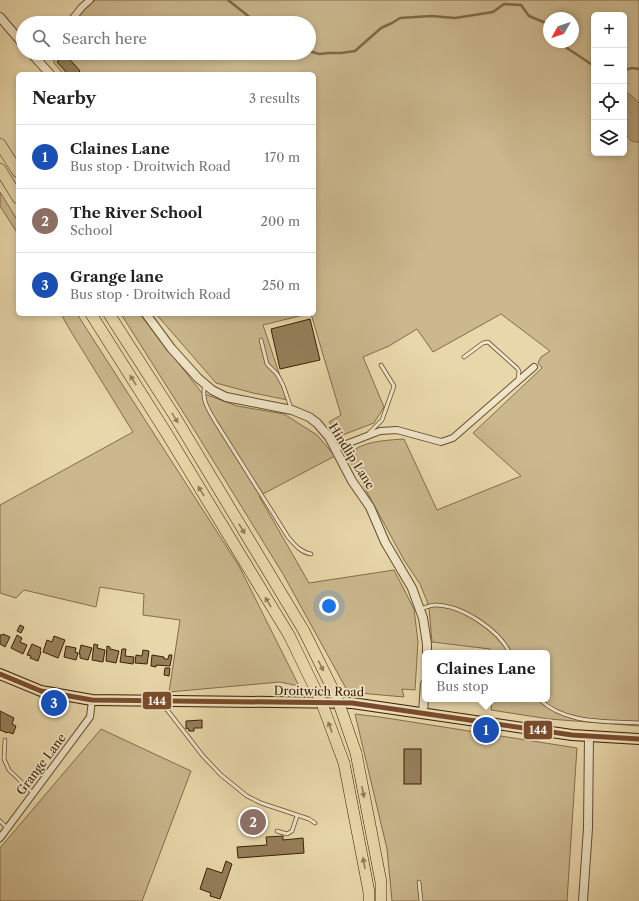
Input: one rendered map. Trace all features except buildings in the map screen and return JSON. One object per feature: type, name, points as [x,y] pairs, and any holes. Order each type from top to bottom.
[{"type":"highway","points":[[0,144],[16,169]]},
{"type":"highway","points":[[0,169],[16,195]]},
{"type":"highway","points":[[92,316],[167,434],[289,635],[321,701],[344,763],[370,892],[370,901]]},
{"type":"highway","points":[[110,316],[174,415],[304,631],[337,698],[356,753],[381,882],[381,901]]},
{"type":"main road","name":"Droitwich Road","points":[[0,674],[41,691],[92,700],[352,703],[572,735],[639,739]]},
{"type":"street","points":[[74,16],[90,0]]},
{"type":"street","points":[[0,17],[16,36]]},
{"type":"street","points":[[40,60],[49,72]]},
{"type":"street","name":"Hindlip Lane","points":[[147,316],[171,348],[205,385],[212,390],[226,397],[292,410],[305,415],[317,423],[329,437],[352,480],[370,507],[385,542],[412,588],[420,609],[427,650]]},
{"type":"street","points":[[336,448],[380,431],[397,430],[441,442],[453,438],[534,368]]},
{"type":"street","name":"Grange Lane","points":[[0,838],[90,717],[92,700]]},
{"type":"street","points":[[423,713],[424,702]]},
{"type":"street","points":[[583,901],[588,828],[589,736]]},
{"type":"lane","points":[[261,340],[267,364],[277,374],[283,385],[292,410]]},
{"type":"lane","points":[[464,357],[483,343],[488,342],[517,368],[519,371],[517,382]]},
{"type":"lane","points":[[368,435],[382,420],[394,386],[381,364]]},
{"type":"lane","points":[[205,385],[203,397],[207,408],[215,421],[288,537],[299,549],[311,554]]},
{"type":"lane","points":[[420,609],[433,604],[459,610],[495,633],[502,640],[508,650]]},
{"type":"lane","points":[[156,700],[168,711],[203,756],[247,796],[261,803],[308,819],[315,823]]},
{"type":"lane","points":[[542,702],[547,707],[567,716],[612,722],[639,722]]},
{"type":"lane","points":[[5,740],[4,759],[8,770],[33,793]]},
{"type":"lane","points":[[276,831],[287,834],[292,831],[297,816]]},
{"type":"lane","points":[[0,821],[7,828]]},
{"type":"lane","points":[[420,882],[421,901]]},
{"type":"shaded area","points":[[95,0],[639,0],[639,726],[549,719],[491,710],[492,702],[550,702],[550,650],[490,650],[432,642],[429,608],[420,584],[404,560],[350,461],[351,455],[361,446],[375,442],[404,439],[437,510],[521,476],[473,433],[542,368],[538,363],[541,357],[550,351],[501,314],[433,352],[417,329],[389,346],[363,357],[384,407],[374,423],[340,436],[329,422],[341,415],[312,316],[316,316],[316,72],[61,72],[54,63],[54,60],[316,60],[316,16],[79,16]]},
{"type":"shaded area","points":[[627,94],[639,103],[639,142],[632,141],[628,137]]},
{"type":"shaded area","points":[[0,192],[16,218],[16,231],[0,206]]},
{"type":"shaded area","points":[[62,316],[78,316],[239,566],[299,686],[280,682],[169,692],[180,620],[143,615],[144,594],[100,587],[96,607],[24,590],[16,598],[0,593],[0,505],[133,432]]},
{"type":"shaded area","points":[[122,316],[142,316],[202,393],[237,406],[284,414],[317,435],[335,456],[259,496],[309,583],[394,570],[414,609],[418,642],[415,690],[402,689],[404,697],[348,692],[283,574]]},
{"type":"shaded area","points":[[158,316],[299,316],[263,325],[288,400],[253,393],[216,383]]},
{"type":"shaded area","points":[[355,714],[577,748],[567,901],[392,901],[387,849]]},
{"type":"shaded area","points":[[101,729],[191,771],[142,901],[0,901],[0,848]]},
{"type":"waterway","points":[[228,0],[248,16]]},
{"type":"waterway","points":[[316,53],[341,53],[355,51],[381,28],[400,18],[431,16],[455,18],[493,12],[504,4],[521,5],[529,16],[543,22]]},
{"type":"waterway","points":[[567,48],[591,64]]},
{"type":"waterway","points":[[627,69],[639,69]]},
{"type":"transit line","name":"144","points":[[0,674],[41,691],[92,700],[352,703],[572,735],[639,739]]},
{"type":"place","name":"Grange lane","points":[[54,703]]},
{"type":"place","name":"Claines Lane","points":[[486,730]]},
{"type":"place","name":"The River School","points":[[253,822]]}]
